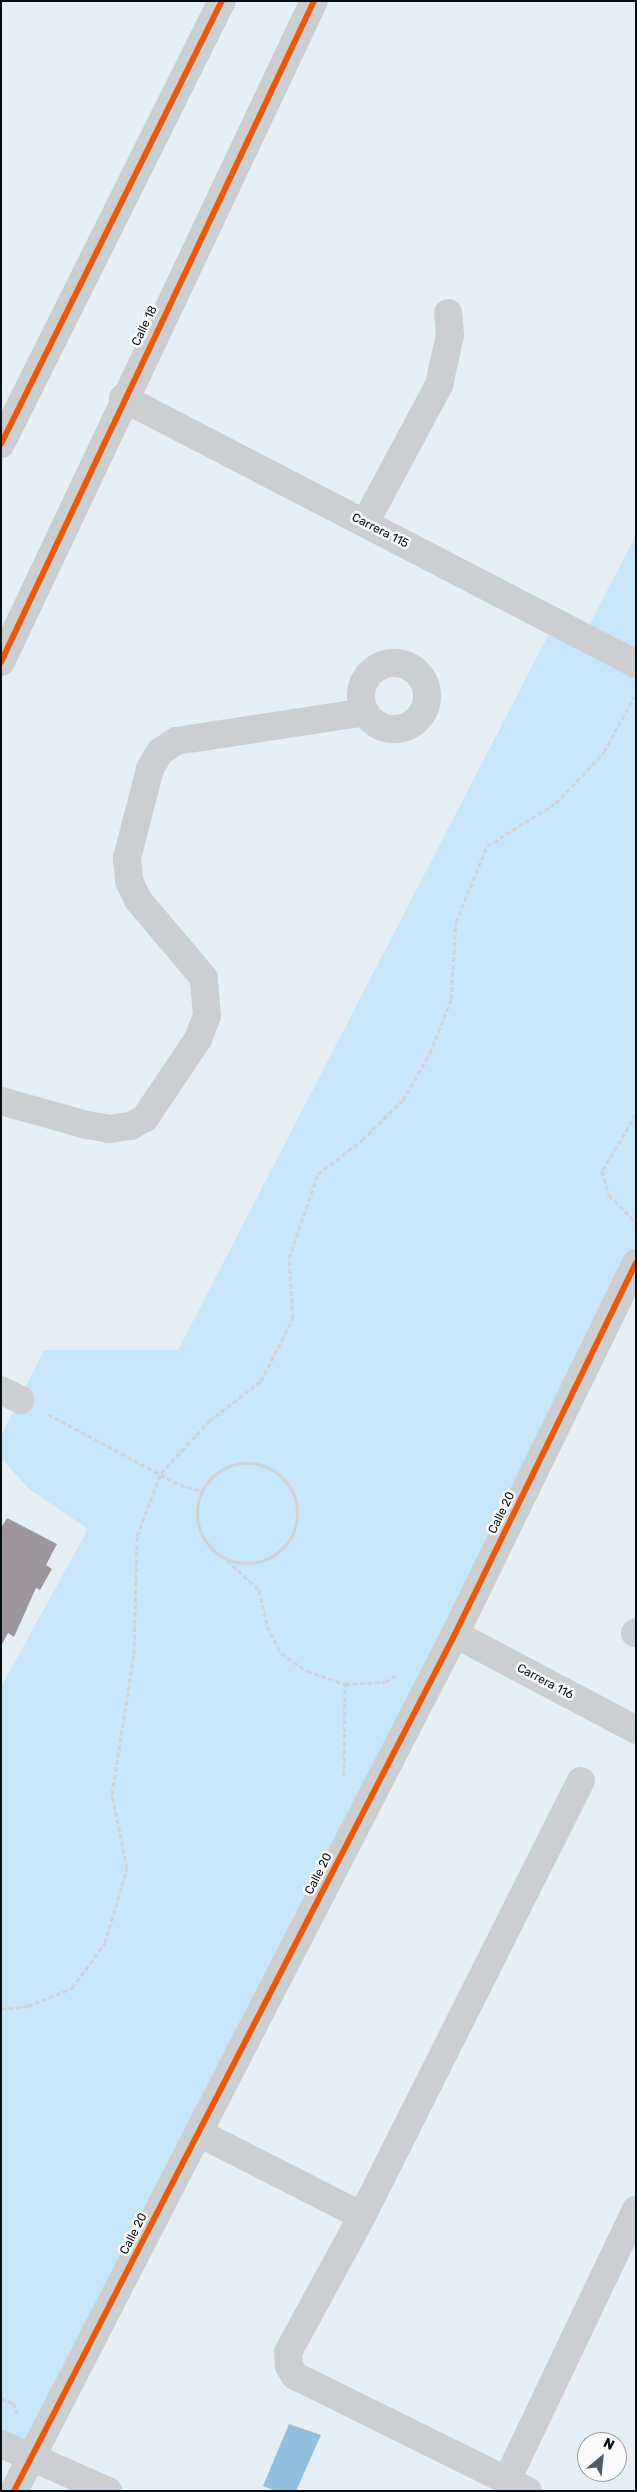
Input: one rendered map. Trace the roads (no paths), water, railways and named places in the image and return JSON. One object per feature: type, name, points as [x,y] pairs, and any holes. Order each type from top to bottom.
[{"type":"street","points":[[1,444],[222,1]]},
{"type":"street","name":"Calle 18","points":[[1,662],[123,398],[314,1]]},
{"type":"street","points":[[365,523],[439,385],[450,335],[448,313]]},
{"type":"street","name":"Carrera 115","points":[[123,398],[636,664]]},
{"type":"street","points":[[1,1101],[87,1125],[109,1129],[131,1126],[145,1118],[198,1039],[207,1016],[204,978],[138,900],[129,881],[127,858],[150,769],[160,752],[176,741],[365,712]]},
{"type":"street","name":"Calle 20","points":[[14,2491],[455,1634],[636,1263]]},
{"type":"street","name":"Carrera 116","points":[[455,1634],[636,1730]]},
{"type":"street","points":[[581,1781],[362,2216],[293,2339],[289,2366],[295,2376],[517,2486],[636,2210]]},
{"type":"street","points":[[199,2133],[362,2216]]},
{"type":"street","points":[[1,2444],[108,2491]]}]
